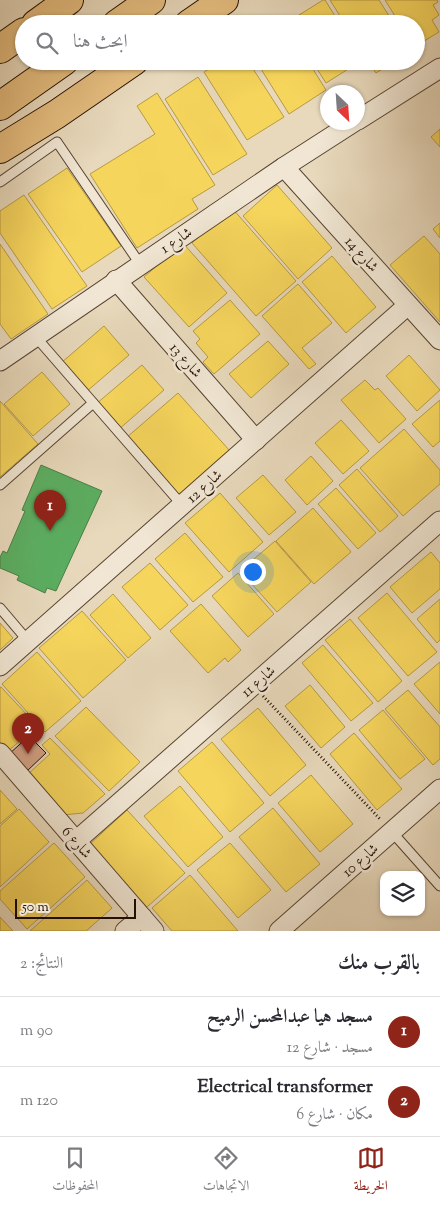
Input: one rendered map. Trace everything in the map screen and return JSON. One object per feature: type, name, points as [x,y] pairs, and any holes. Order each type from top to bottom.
[{"type":"highway","points":[[49,15],[70,0]]},
{"type":"highway","points":[[129,15],[150,0]]},
{"type":"highway","points":[[202,15],[224,0]]},
{"type":"highway","points":[[0,49],[15,38]]},
{"type":"highway","points":[[0,106],[51,70]]},
{"type":"highway","points":[[0,148],[57,114],[121,70]]},
{"type":"street","points":[[365,116],[440,68]]},
{"type":"street","name":"شارع 1","points":[[0,361],[116,280],[342,130]]},
{"type":"street","name":"شارع 14","points":[[284,167],[440,340]]},
{"type":"street","name":"شارع 13","points":[[116,280],[256,440]]},
{"type":"street","name":"شارع 12","points":[[0,666],[408,305]]},
{"type":"street","name":"شارع 11","points":[[76,840],[440,521]]},
{"type":"street","name":"شارع 6","points":[[0,753],[154,931]]},
{"type":"street","name":"شارع 10","points":[[279,931],[440,789]]},
{"type":"street","points":[[125,931],[142,916]]},
{"type":"lane","points":[[0,182],[56,142],[140,264]]},
{"type":"lane","points":[[35,336],[182,505]]},
{"type":"lane","points":[[0,485],[93,403]]},
{"type":"lane","points":[[0,608],[28,641]]},
{"type":"lane","points":[[392,832],[440,886]]},
{"type":"path","points":[[253,685],[392,832]]},
{"type":"building: سكن","points":[[325,0],[334,15],[299,15]]},
{"type":"building: سكن","points":[[330,0],[379,0],[388,15],[339,15]]},
{"type":"building: سكن","points":[[385,0],[437,0],[438,2],[433,5],[439,15],[432,20],[439,32],[425,41],[425,15],[394,15]]},
{"type":"building: سكن","points":[[207,70],[254,70],[284,117],[247,140],[204,72]]},
{"type":"building: سكن","points":[[262,70],[314,70],[323,85],[320,85],[320,94],[289,114]]},
{"type":"building: سكن","points":[[318,70],[347,70],[326,83]]},
{"type":"building: سكن","points":[[198,77],[247,154],[213,175],[165,99]]},
{"type":"building: سكن","points":[[157,93],[215,185],[192,199],[198,209],[137,248],[90,174],[155,134],[137,106]]},
{"type":"building: سكن","points":[[440,129],[440,147],[431,137]]},
{"type":"building: سكن","points":[[67,168],[121,246],[82,272],[28,194]]},
{"type":"building: سكن","points":[[277,185],[332,248],[298,279],[243,216]]},
{"type":"building: سكن","points":[[24,195],[87,286],[52,309],[0,233],[0,211]]},
{"type":"building: سكن","points":[[232,208],[296,281],[256,316],[192,243]]},
{"type":"building: سكن","points":[[440,223],[440,238],[433,229]]},
{"type":"building: سكن","points":[[424,236],[440,254],[440,322],[390,265]]},
{"type":"building: سكن","points":[[183,243],[227,293],[189,327],[144,277]]},
{"type":"building: سكن","points":[[0,244],[48,314],[11,339],[0,324]]},
{"type":"building: سكن","points":[[332,256],[376,307],[346,333],[302,282]]},
{"type":"building: سكن","points":[[298,284],[332,323],[302,348],[316,364],[309,369],[262,316]]},
{"type":"building: سكن","points":[[230,300],[260,334],[214,374],[203,362],[208,357],[196,343],[200,339],[193,331]]},
{"type":"building: سكن","points":[[104,326],[129,355],[86,392],[61,363]]},
{"type":"building: سكن","points":[[268,341],[289,364],[251,398],[229,374]]},
{"type":"building: سكن","points":[[409,355],[440,390],[417,411],[386,376]]},
{"type":"building: سكن","points":[[142,365],[164,390],[118,430],[96,404]]},
{"type":"building: سكن","points":[[42,372],[70,404],[33,436],[4,404]]},
{"type":"building: سكن","points":[[365,380],[375,390],[378,388],[406,419],[379,443],[341,400]]},
{"type":"building: سكن","points":[[178,393],[230,451],[177,497],[126,438]]},
{"type":"building: سكن","points":[[440,400],[440,441],[433,447],[412,424]]},
{"type":"building: سكن","points":[[0,401],[38,444],[0,477]]},
{"type":"building: سكن","points":[[341,420],[369,451],[343,474],[315,443]]},
{"type":"building: سكن","points":[[404,429],[440,470],[440,484],[403,516],[360,468]]},
{"type":"building: سكن","points":[[311,456],[333,481],[307,505],[285,480]]},
{"type":"building: سكن","points":[[357,469],[398,516],[380,532],[339,485]]},
{"type":"building: سكن","points":[[263,475],[296,512],[269,535],[236,498]]},
{"type":"building: سكن","points":[[336,488],[376,533],[358,549],[318,504]]},
{"type":"building: سكن","points":[[220,493],[263,542],[229,572],[185,523]]},
{"type":"building: سكن","points":[[313,508],[351,552],[314,584],[276,541]]},
{"type":"building: سكن","points":[[185,533],[223,577],[193,602],[155,559]]},
{"type":"building: سكن","points":[[275,541],[311,582],[277,612],[240,571]]},
{"type":"building: سكن","points":[[431,552],[440,563],[440,589],[412,613],[390,587]]},
{"type":"building: سكن","points":[[150,563],[188,605],[160,630],[122,587]]},
{"type":"building: سكن","points":[[238,573],[274,614],[248,637],[212,596]]},
{"type":"building: سكن","points":[[387,593],[437,652],[408,676],[358,618]]},
{"type":"building: سكن","points":[[113,594],[151,638],[128,658],[90,615]]},
{"type":"building: سكن","points":[[440,599],[440,640],[437,643],[417,619]]},
{"type":"building: سكن","points":[[201,604],[241,650],[228,662],[225,658],[208,673],[170,631]]},
{"type":"building: سكن","points":[[82,611],[126,660],[83,698],[39,648]]},
{"type":"building: سكن","points":[[350,619],[402,681],[378,702],[325,640]]},
{"type":"building: سكن","points":[[0,623],[13,638],[0,650]]},
{"type":"building: سكن","points":[[323,645],[373,703],[351,721],[302,663]]},
{"type":"building: سكن","points":[[37,652],[81,701],[45,732],[2,684]]},
{"type":"building: سكن","points":[[440,662],[440,714],[414,684]]},
{"type":"building: سكن","points":[[310,685],[345,727],[321,748],[285,706]]},
{"type":"building: سكن","points":[[0,687],[44,733],[36,740],[29,733],[7,752],[0,744]]},
{"type":"building: سكن","points":[[408,690],[440,727],[440,759],[433,765],[385,709]]},
{"type":"building: سكن","points":[[86,707],[140,762],[109,791],[55,736]]},
{"type":"building: سكن","points":[[258,708],[306,765],[270,796],[221,739]]},
{"type":"building: سكن","points":[[383,710],[425,759],[400,779],[359,730]]},
{"type":"building: سكن","points":[[354,733],[402,789],[377,810],[330,754]]},
{"type":"building: سكن","points":[[50,738],[105,794],[83,813],[63,815],[28,774],[50,754],[42,745]]},
{"type":"building: سكن","points":[[212,742],[264,803],[230,832],[178,771]]},
{"type":"building: سكن","points":[[311,775],[353,824],[320,852],[278,803]]},
{"type":"building: سكن","points":[[180,786],[223,837],[188,867],[144,816]]},
{"type":"building: سكن","points":[[0,790],[17,809],[0,824]]},
{"type":"building: سكن","points":[[273,808],[320,864],[286,892],[239,837]]},
{"type":"building: سكن","points":[[19,809],[49,842],[0,887],[0,826]]},
{"type":"building: سكن","points":[[127,810],[185,873],[147,907],[90,844]]},
{"type":"building: سكن","points":[[54,843],[85,877],[27,929],[0,899],[0,891]]},
{"type":"building: سكن","points":[[230,843],[271,890],[238,918],[197,870]]},
{"type":"building: سكن","points":[[190,875],[238,931],[172,931],[152,908]]},
{"type":"building: سكن","points":[[87,880],[112,908],[86,931],[30,931]]},
{"type":"building: سكن","points":[[0,917],[13,931],[0,931]]},
{"type":"building: مرافق عامة","points":[[41,465],[102,491],[56,591],[47,588],[45,593],[17,580],[19,576],[0,568],[0,557],[3,551],[7,553],[25,511],[22,510]]},
{"type":"building: أخرى","points":[[29,736],[46,753],[26,772],[9,754]]},
{"type":"place","name":"مسجد هيا عبدالمحسن الرميح","points":[[50,531]]},
{"type":"place","name":"Electrical transformer","points":[[28,754]]}]
